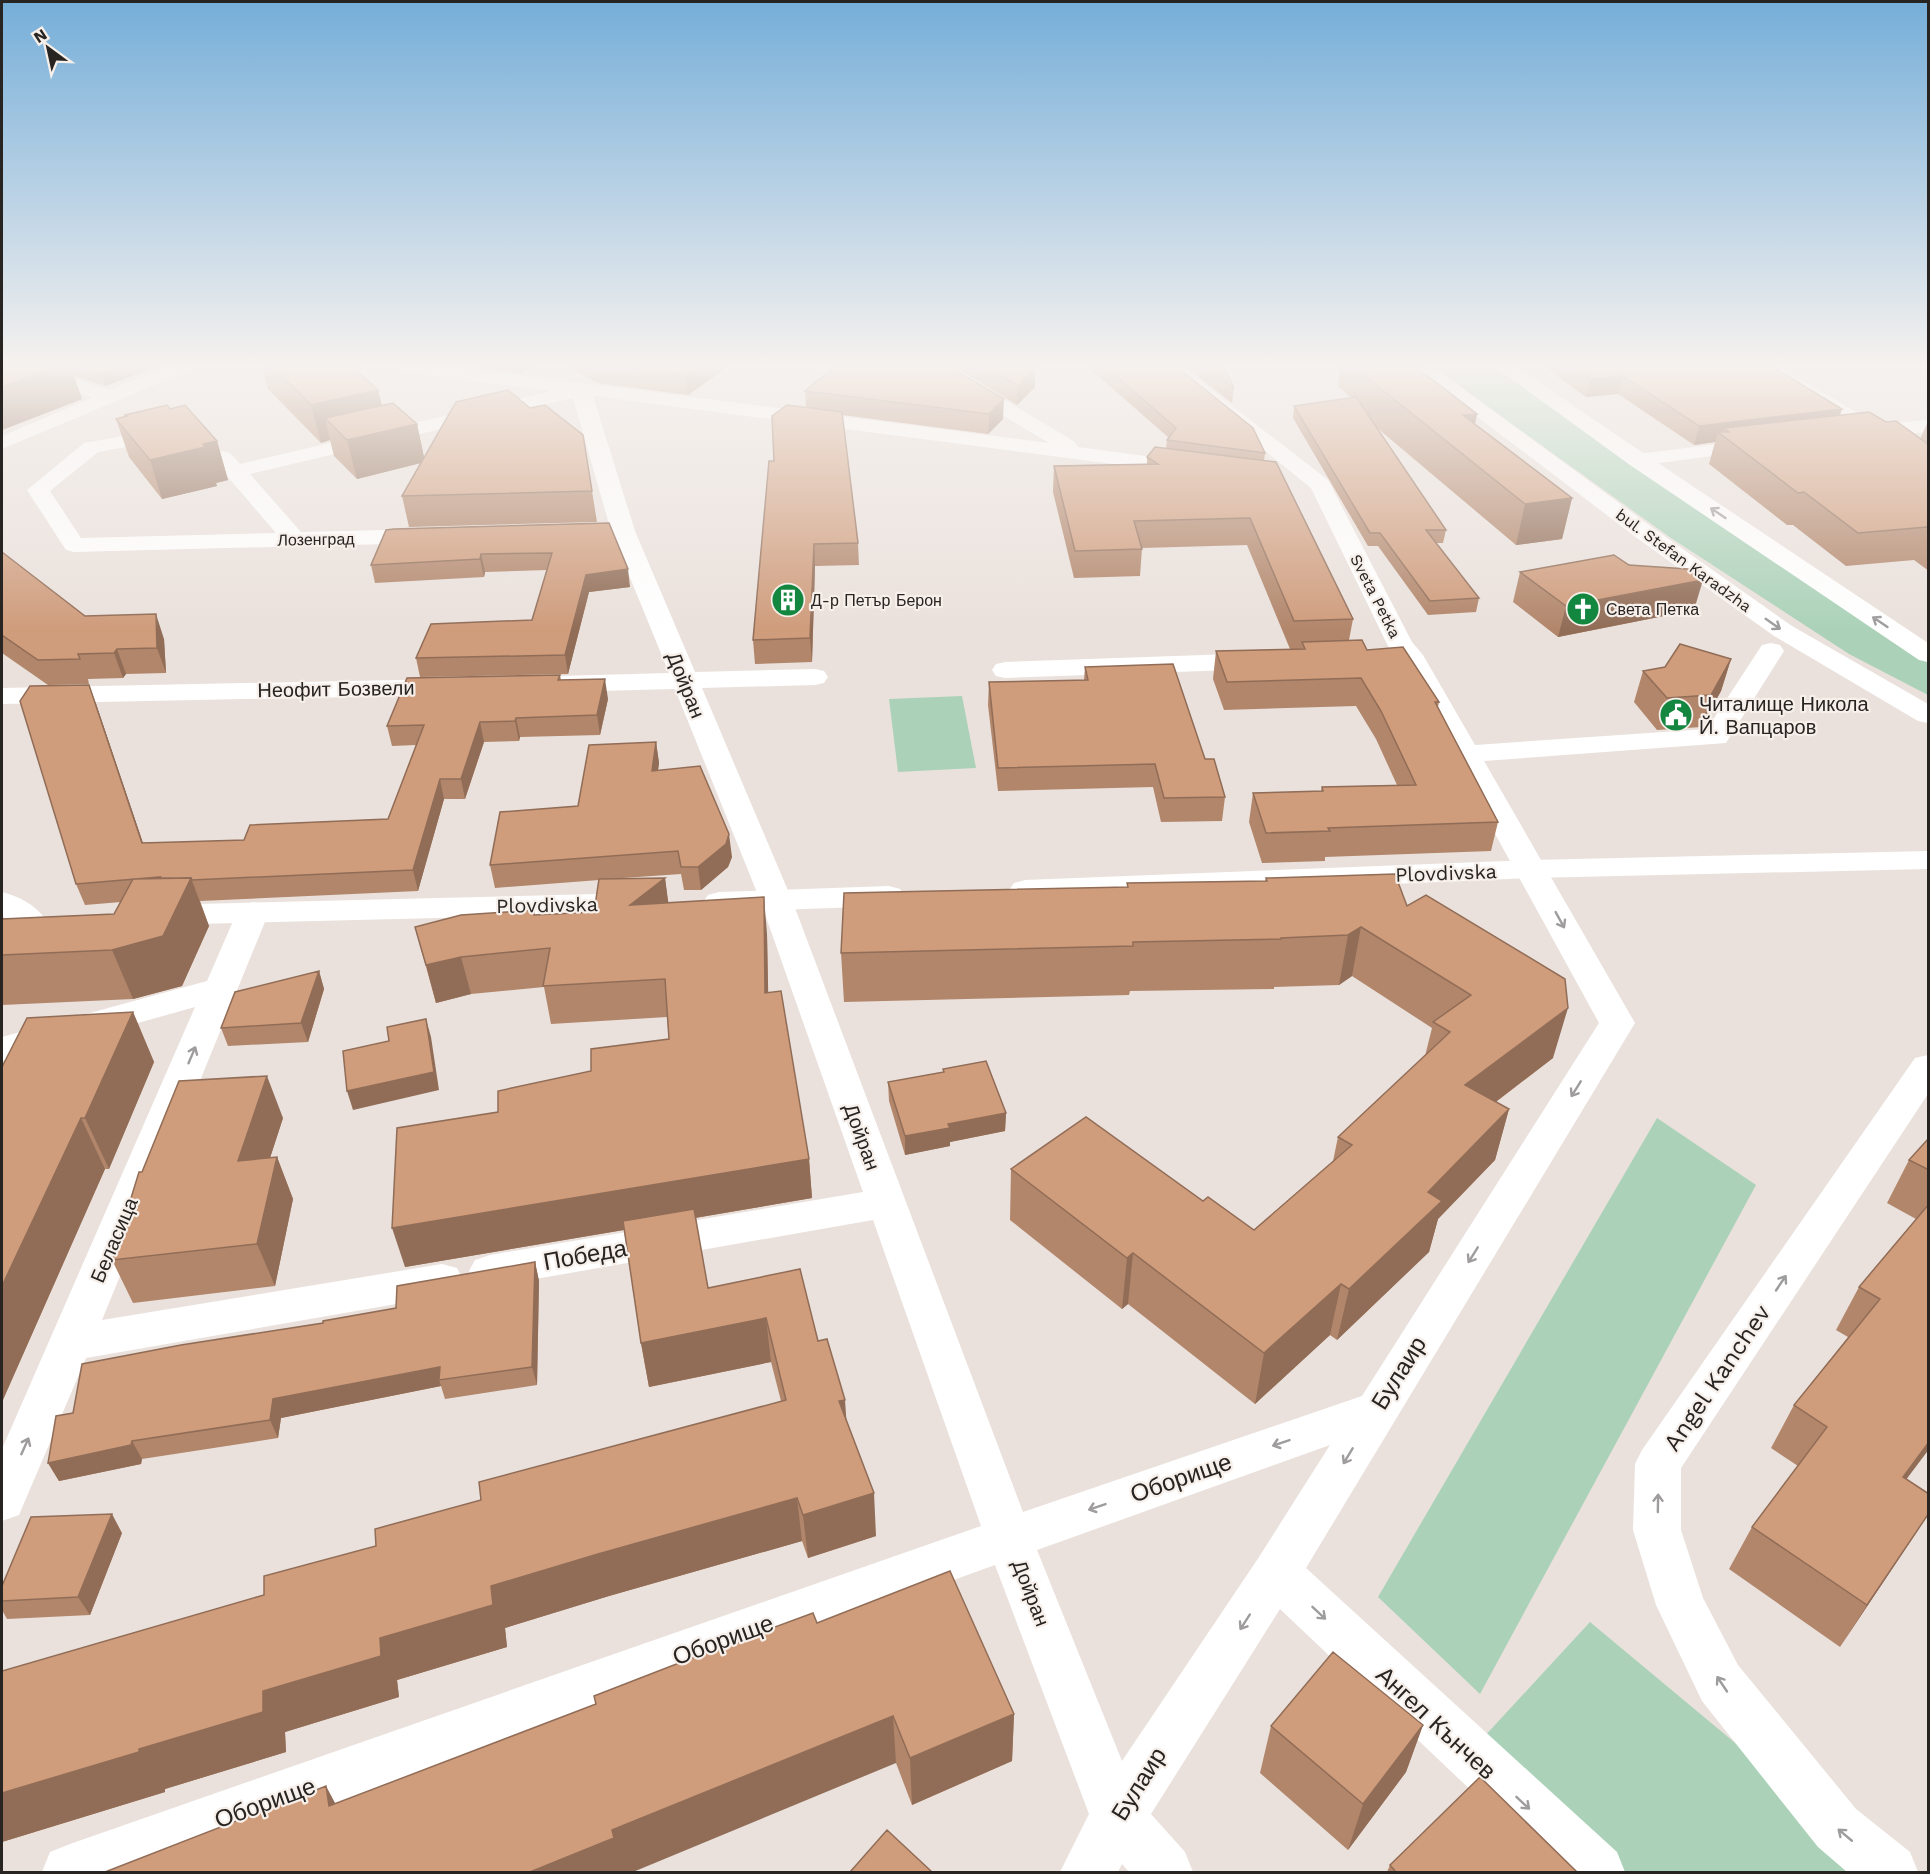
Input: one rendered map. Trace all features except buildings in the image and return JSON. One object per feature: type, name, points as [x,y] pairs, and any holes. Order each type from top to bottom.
[{"type":"street","name":"Лозенград","points":[[82,454],[38,490],[74,545],[447,536]]},
{"type":"street","name":"Лозенград","points":[[218,454],[236,471]]},
{"type":"street","points":[[294,539],[236,471],[296,454]]},
{"type":"street","name":"Дойран","points":[[592,454],[611,531],[684,682],[776,900],[1010,1538],[1117,1817],[1165,1872]]},
{"type":"street","points":[[1091,454],[1206,470]]},
{"type":"street","name":"Sveta Petka","points":[[1281,454],[1320,485],[1401,646],[1410,656],[1532,869]]},
{"type":"street","name":"bul. Stefan Karadzha","points":[[1539,454],[1783,631],[1871,684],[1929,714]]},
{"type":"street","points":[[1630,454],[1929,654]]},
{"type":"street","points":[[1638,460],[1681,454]]},
{"type":"street","points":[[1906,454],[1929,471]]},
{"type":"street","points":[[1286,481],[1320,485]]},
{"type":"street","points":[[1467,754],[1716,737],[1771,651]]},
{"type":"street","points":[[1374,657],[1410,656]]},
{"type":"street","points":[[1005,670],[1290,660]]},
{"type":"street","points":[[531,685],[815,677]]},
{"type":"street","name":"Неофит Бозвели","points":[[2,696],[472,686]]},
{"type":"street","name":"Plovdivska","points":[[1001,891],[1532,869],[1929,860]]},
{"type":"street","name":"Булаир","points":[[1088,1872],[1117,1817],[1276,1573],[1617,1023],[1532,869]]},
{"type":"street","name":"Plovdivska","points":[[135,916],[776,900],[918,894]]},
{"type":"street","points":[[2,902],[28,919]]},
{"type":"street","name":"Беласица","points":[[2,1500],[71,1343],[253,912]]},
{"type":"street","points":[[2,1049],[220,989]]},
{"type":"street","name":"Angel Kanchev","points":[[1890,1872],[1837,1828],[1720,1683],[1681,1605],[1657,1530],[1658,1464],[1929,1067]]},
{"type":"street","name":"Победа","points":[[71,1343],[886,1203]]},
{"type":"street","name":"Оборище","points":[[70,1872],[1376,1410]]},
{"type":"street","name":"Ангел Кънчев","points":[[1276,1573],[1597,1872]]},
{"type":"green space","points":[[1554,454],[1619,454],[1928,663],[1928,695],[1849,654],[1671,538]]},
{"type":"green space","points":[[962,696],[976,768],[898,772],[889,699]]},
{"type":"green space","points":[[1657,1118],[1756,1185],[1480,1694],[1378,1597]]},
{"type":"green space","points":[[1590,1622],[1890,1872],[1597,1872],[1469,1753]]},
{"type":"place","name":"Д-р Петър Берон","points":[[788,600]]},
{"type":"place","name":"Света Петка","points":[[1583,609]]},
{"type":"place","name":"Читалище Никола Й. Вапцаров","points":[[1676,715]]}]
